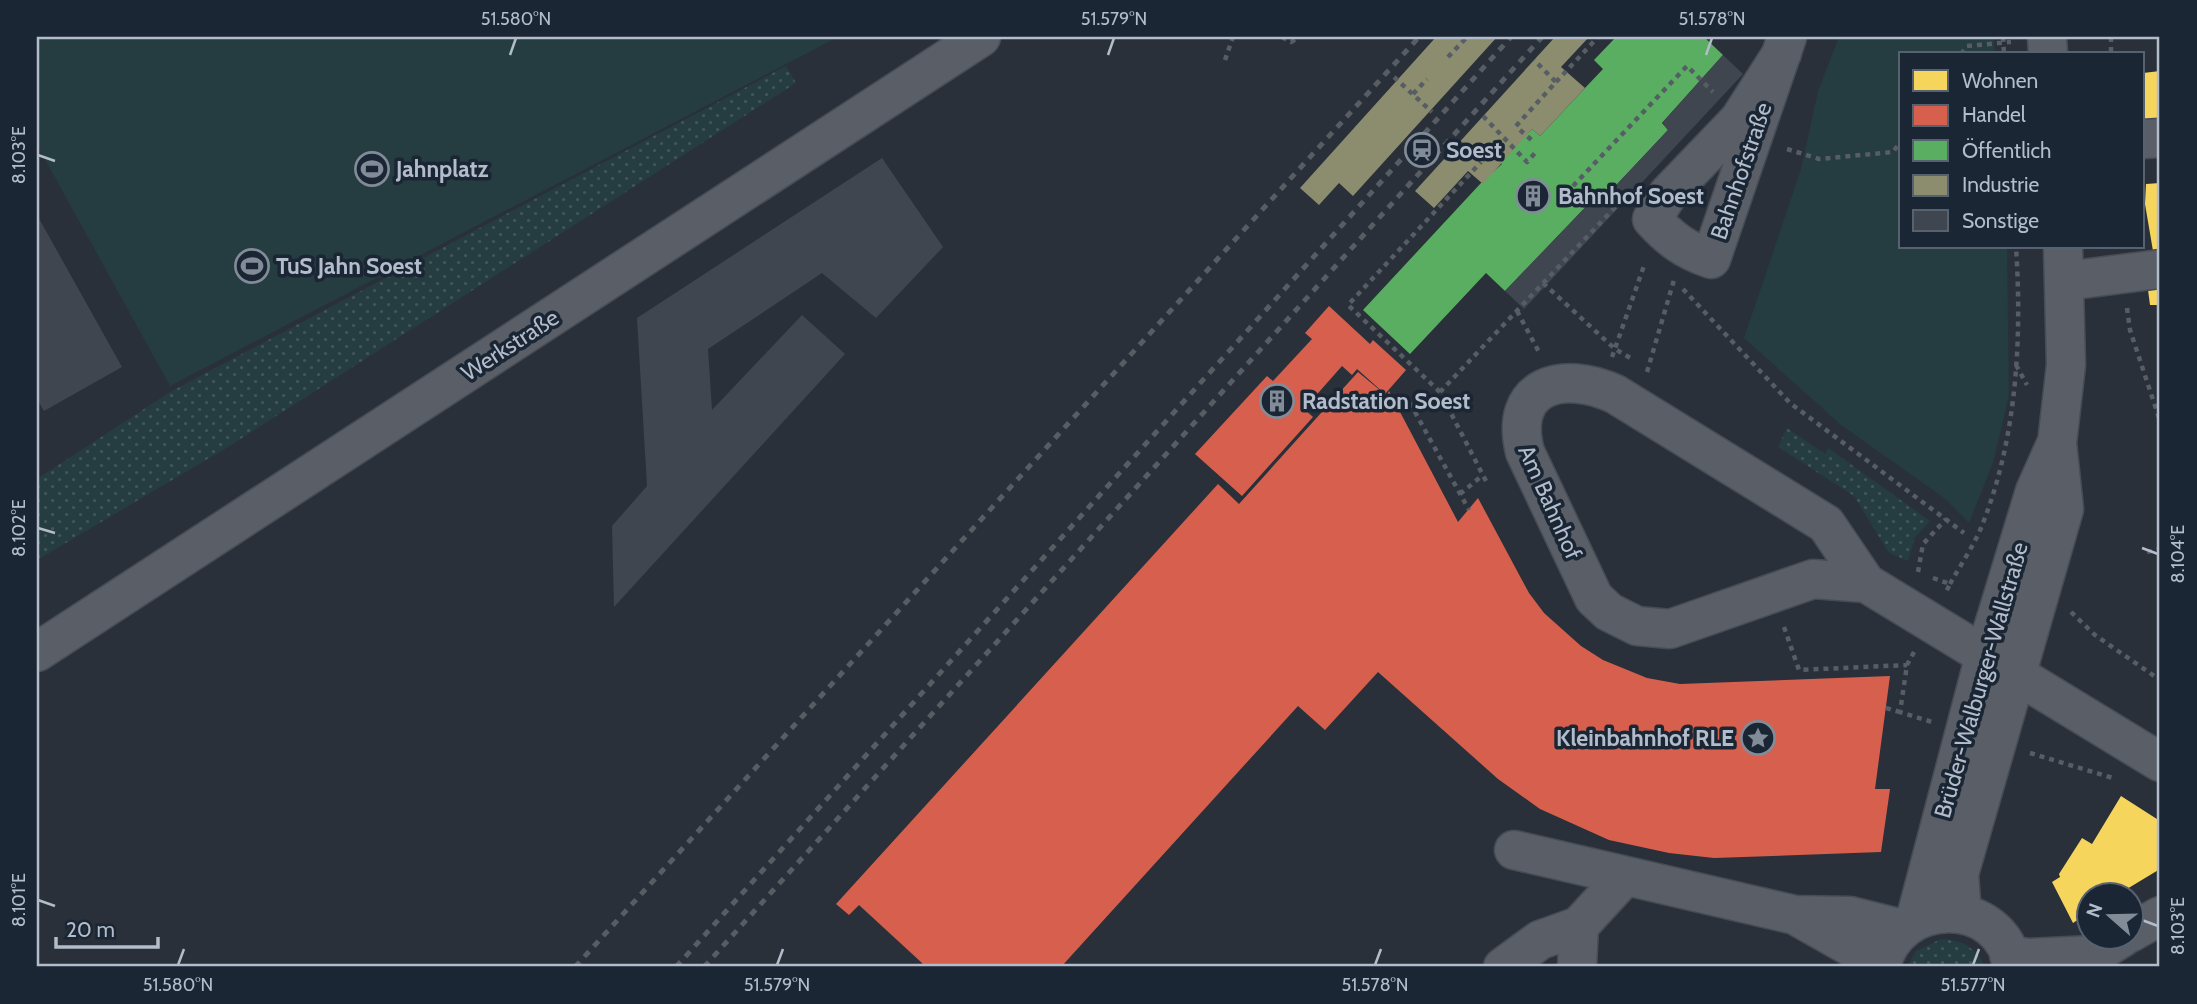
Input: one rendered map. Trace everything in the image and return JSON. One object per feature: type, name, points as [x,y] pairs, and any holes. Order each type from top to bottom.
[{"type":"street","name":"Werkstraße","points":[[37,652],[981,37]]},
{"type":"street","name":"Bahnhofstraße","points":[[1784,45],[1711,259],[1673,242],[1652,219],[1668,194],[1739,120],[1784,45]]},
{"type":"street","points":[[2064,264],[2121,274],[2160,269]]},
{"type":"street","name":"Brüder-Walburger-Wallstraße","points":[[1881,966],[1886,951],[1908,925],[1981,738],[2001,665],[2064,509],[2057,443],[2066,365],[2064,264]]},
{"type":"street","name":"Am Bahnhof","points":[[1866,583],[1813,579],[1670,629],[1637,626],[1609,612],[1594,598],[1530,464],[1519,429],[1524,412],[1536,393],[1570,382],[1584,382],[1602,388],[1638,407],[1826,524],[1866,583],[2160,762]]},
{"type":"street","name":"Brüder-Walburger-Wallstraße","points":[[1962,914],[1959,874],[1981,738]]},
{"type":"street","points":[[1514,850],[1795,915],[1850,915],[1908,925],[1938,913],[1962,914],[1994,931],[2011,961],[2097,953]]},
{"type":"street","points":[[1503,967],[1540,940],[1580,926],[1625,876]]},
{"type":"street","points":[[1795,915],[1881,966]]},
{"type":"street","points":[[2144,925],[2160,916]]},
{"type":"street","points":[[1577,967],[1580,926]]},
{"type":"path","points":[[1224,60],[1233,37]]},
{"type":"path","points":[[1282,37],[1292,42],[1299,37]]},
{"type":"path","points":[[1448,57],[1467,37]]},
{"type":"path","points":[[1535,143],[1518,128],[1598,37]]},
{"type":"path","points":[[1962,52],[1967,46],[2003,39]]},
{"type":"path","points":[[1534,60],[1556,82]]},
{"type":"path","points":[[1573,186],[1687,66],[1719,96]]},
{"type":"path","points":[[1394,77],[1432,112]]},
{"type":"path","points":[[1413,94],[1427,79]]},
{"type":"path","points":[[1483,116],[1501,133],[1502,139],[1527,162],[1536,152]]},
{"type":"path","points":[[1486,481],[1440,392],[1348,305],[1502,139]]},
{"type":"path","points":[[1460,143],[1481,162]]},
{"type":"path","points":[[1799,154],[1819,159],[1894,152],[1899,144]]},
{"type":"path","points":[[1440,392],[1606,216]]},
{"type":"path","points":[[1615,349],[1660,228]]},
{"type":"path","points":[[1950,584],[1983,523],[2010,431],[2016,364],[2016,248]]},
{"type":"path","points":[[2121,274],[2130,330],[2160,421]]},
{"type":"path","points":[[1638,407],[1674,279],[1790,403],[1964,533]]},
{"type":"path","points":[[1543,283],[1615,349],[1647,369]]},
{"type":"path","points":[[1410,403],[1469,510]]},
{"type":"path","points":[[1460,494],[1483,475]]},
{"type":"path","points":[[1918,573],[1923,544],[1946,519]]},
{"type":"path","points":[[2147,552],[2160,549]]},
{"type":"path","points":[[2069,610],[2095,635],[2160,680]]},
{"type":"path","points":[[1783,624],[1799,670],[1907,665],[1900,712]]},
{"type":"path","points":[[1886,708],[2122,781]]},
{"type":"green space","name":"TuS Jahn Soest","points":[[37,37],[838,37],[170,386],[37,145]]},
{"type":"green space","points":[[1839,37],[1994,37],[1995,52],[1899,52],[1899,248],[2007,248],[2009,396],[1993,463],[1969,523],[1944,498],[1841,425],[1744,338],[1801,169],[1818,91]]},
{"type":"green space","points":[[786,66],[796,83],[228,447],[37,560],[37,479],[170,392]]},
{"type":"green space","points":[[1787,428],[1825,454],[1828,448],[1930,521],[1915,537],[1908,561],[1889,553],[1854,496],[1778,447]]},
{"type":"green space","points":[[1941,939],[1968,946],[1985,967],[1907,967],[1916,951]]},
{"type":"building: Wohnen","points":[[2160,71],[2160,120],[2144,121],[2144,73]]},
{"type":"building: Wohnen","points":[[2160,183],[2158,326],[2157,305],[2150,305],[2148,290],[2155,290],[2153,251],[2145,204],[2146,184]]},
{"type":"building: Wohnen","points":[[2121,796],[2160,821],[2160,869],[2140,881],[2074,881],[2073,923],[2052,882],[2060,877],[2059,874],[2082,838],[2092,844]]},
{"type":"building: Handel","name":"Radstation Soest","points":[[1329,306],[1370,344],[1373,340],[1406,370],[1385,394],[1357,369],[1352,375],[1342,366],[1304,409],[1313,417],[1242,496],[1195,454],[1267,376],[1273,381],[1312,339],[1305,333]]},
{"type":"building: Handel","points":[[1358,372],[1387,396],[1389,391],[1458,522],[1478,498],[1529,593],[1544,613],[1581,646],[1603,660],[1647,678],[1680,684],[1890,676],[1875,789],[1890,789],[1881,852],[1714,858],[1669,853],[1609,840],[1540,809],[1498,779],[1378,672],[1325,730],[1298,706],[1061,967],[923,967],[922,963],[859,905],[849,915],[836,904],[1218,484],[1239,504]]},
{"type":"building: Öffentlich","name":"Bahnhof Soest","points":[[1616,37],[1704,37],[1723,55],[1662,123],[1668,130],[1605,197],[1600,192],[1505,291],[1486,273],[1410,354],[1363,310],[1532,129],[1540,136],[1603,69],[1594,60]]},
{"type":"building: Industrie","points":[[1436,37],[1497,37],[1353,196],[1339,183],[1319,205],[1300,188]]},
{"type":"building: Industrie","points":[[1555,37],[1589,37],[1561,67],[1585,88],[1540,136],[1532,129],[1483,184],[1468,171],[1434,208],[1415,191]]},
{"type":"building: Sonstige","points":[[1723,55],[1743,74],[1524,309],[1505,291],[1600,192],[1605,197],[1668,130],[1662,123]]},
{"type":"building: Sonstige","points":[[882,158],[943,247],[876,318],[822,273],[708,349],[712,410],[802,315],[845,354],[614,607],[612,526],[647,486],[637,318]]},
{"type":"building: Sonstige","points":[[37,215],[122,367],[44,411],[37,399]]},
{"type":"railway","points":[[575,967],[1419,37]]},
{"type":"railway","points":[[676,967],[1511,37]]},
{"type":"railway","points":[[704,967],[1542,37]]},
{"type":"place","name":"Soest","points":[[1422,150]]},
{"type":"place","name":"Jahnplatz","points":[[372,169]]},
{"type":"place","name":"Bahnhof Soest","points":[[1533,196]]},
{"type":"place","name":"TuS Jahn Soest","points":[[252,266]]},
{"type":"place","name":"Radstation Soest","points":[[1277,401]]},
{"type":"place","name":"Kleinbahnhof RLE","points":[[1758,738]]}]
